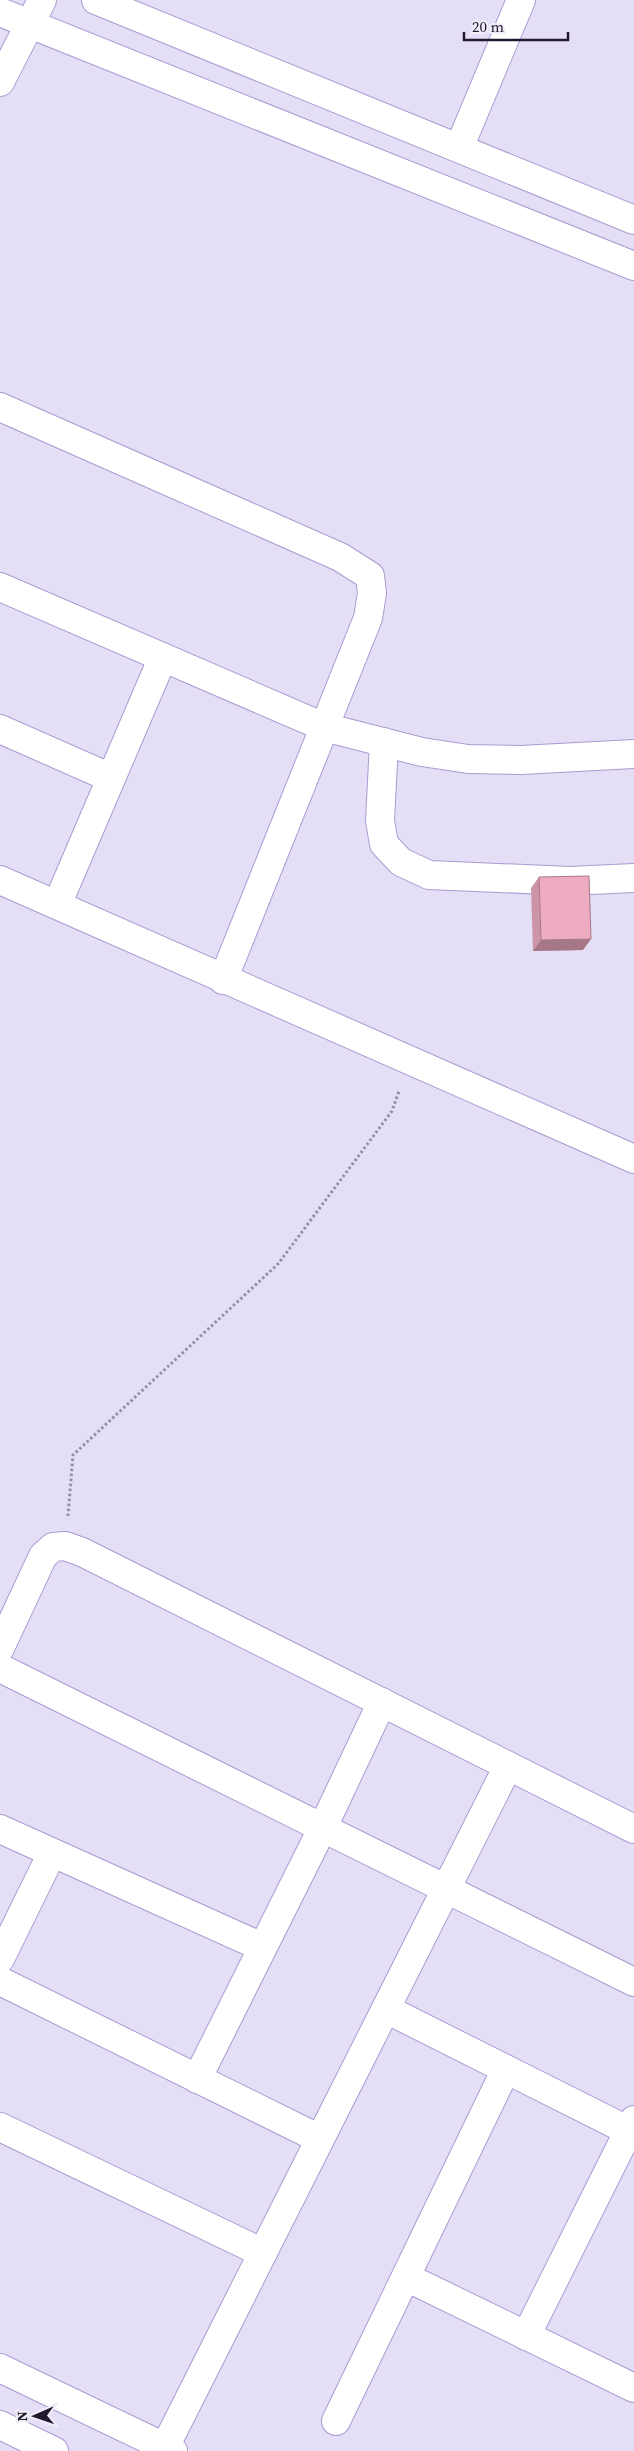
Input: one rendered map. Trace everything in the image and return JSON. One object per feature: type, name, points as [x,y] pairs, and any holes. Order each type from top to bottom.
[{"type":"street","points":[[0,82],[32,24],[42,0]]},
{"type":"street","points":[[96,0],[634,220]]},
{"type":"street","points":[[459,148],[521,0]]},
{"type":"street","points":[[0,12],[634,266]]},
{"type":"street","points":[[0,406],[340,557],[370,576],[372,593],[368,618],[223,980]]},
{"type":"street","points":[[0,587],[324,727],[422,752],[468,759],[521,760],[634,754]]},
{"type":"street","points":[[57,905],[163,657]]},
{"type":"street","points":[[0,729],[111,778]]},
{"type":"street","points":[[384,742],[380,821],[384,844],[401,862],[429,875],[570,881],[634,878]]},
{"type":"street","points":[[0,880],[223,980],[634,1159]]},
{"type":"street","points":[[0,1648],[43,1556],[52,1547],[65,1546],[82,1552],[634,1829]]},
{"type":"street","points":[[0,1668],[634,1982]]},
{"type":"street","points":[[197,2078],[323,1827],[382,1702]]},
{"type":"street","points":[[0,2368],[169,2449],[263,2253],[508,1766]]},
{"type":"street","points":[[0,1829],[262,1948]]},
{"type":"street","points":[[0,1960],[52,1853]]},
{"type":"street","points":[[0,1981],[320,2139]]},
{"type":"street","points":[[386,2009],[506,2069],[631,2125],[526,2336]]},
{"type":"street","points":[[336,2421],[506,2069]]},
{"type":"street","points":[[0,2127],[263,2253]]},
{"type":"street","points":[[406,2277],[634,2388]]},
{"type":"street","points":[[0,2425],[54,2451]]},
{"type":"path","points":[[65,1546],[73,1455],[278,1264],[392,1111],[410,1060]]},
{"type":"building","points":[[589,876],[591,939],[541,940],[539,877]]}]
